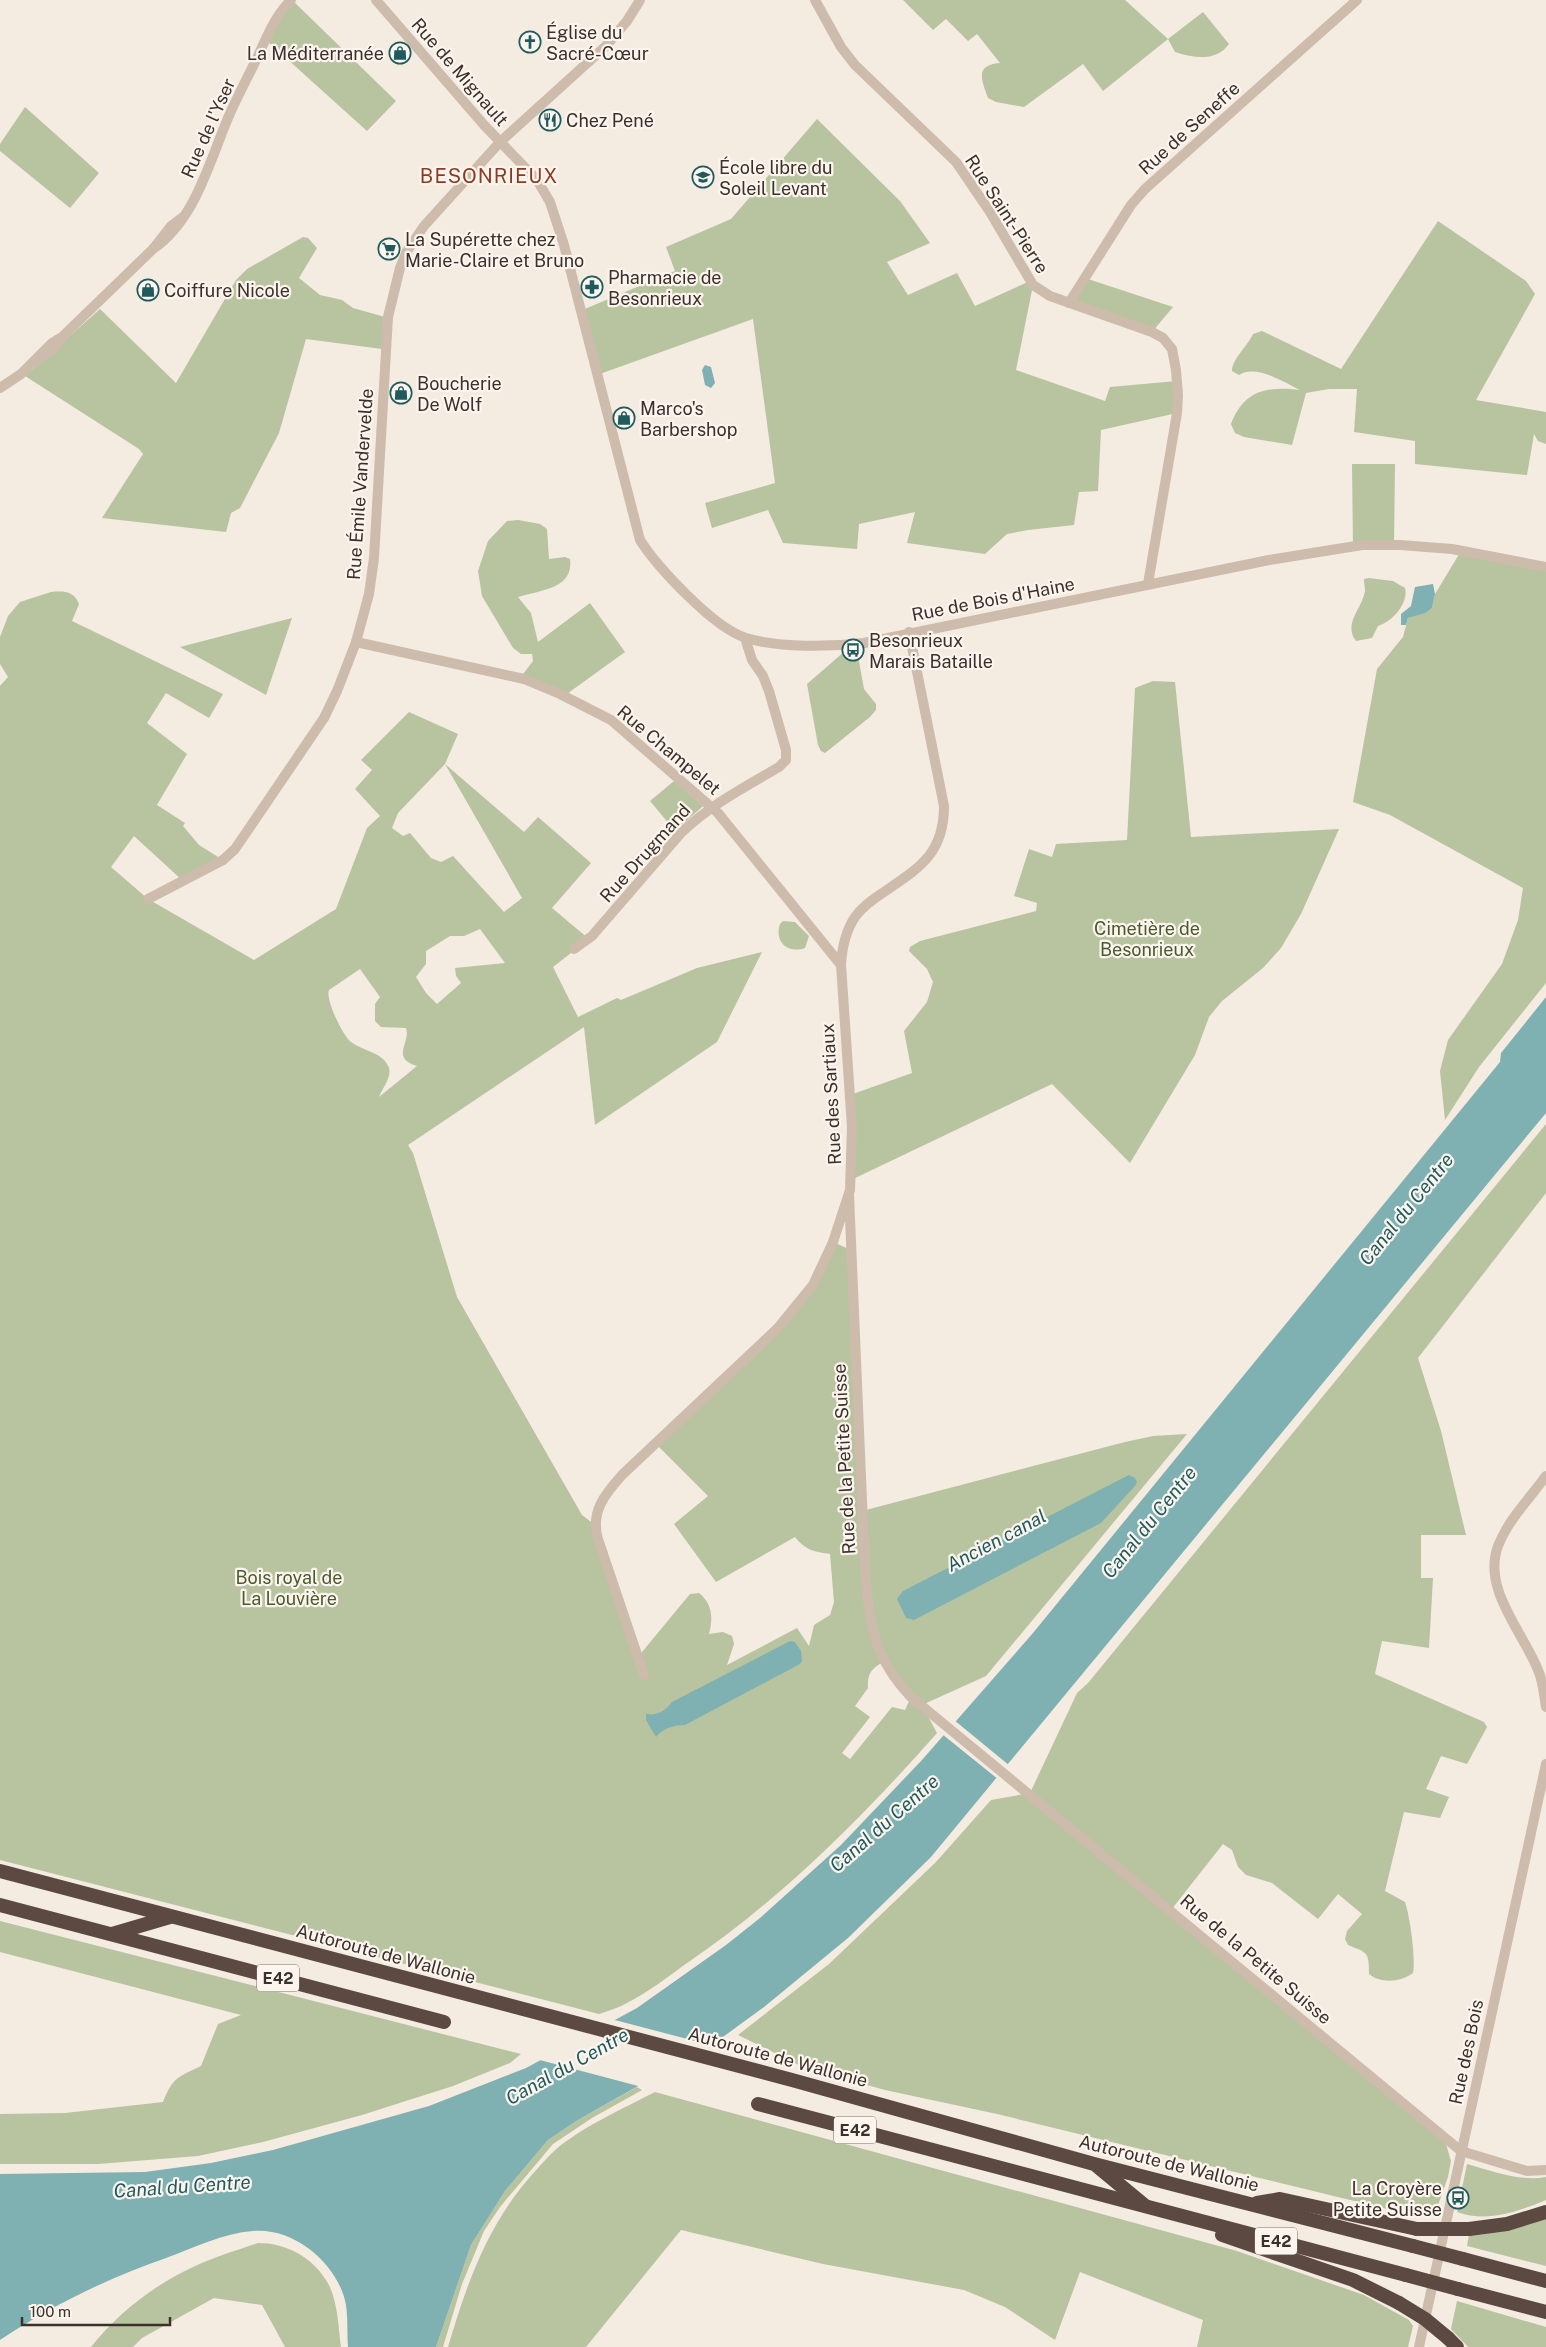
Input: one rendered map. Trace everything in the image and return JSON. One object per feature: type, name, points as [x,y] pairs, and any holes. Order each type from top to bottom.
[{"type":"highway","name":"Autoroute de Wallonie","points":[[0,1872],[792,2080],[1094,2164],[1546,2281]]},
{"type":"highway","name":"E42","points":[[0,1905],[444,2022]]},
{"type":"highway","points":[[111,1934],[171,1917]]},
{"type":"highway","name":"E42","points":[[758,2104],[1546,2312]]},
{"type":"highway","points":[[1094,2164],[1146,2207],[1251,2246],[1353,2280],[1399,2303],[1425,2319],[1453,2343]]},
{"type":"highway","points":[[1252,2204],[1280,2199],[1417,2229],[1469,2229],[1507,2224],[1546,2212]]},
{"type":"street","name":"Rue de l'Yser","points":[[0,388],[56,347],[62,337],[153,249],[171,226],[183,217],[200,186],[228,118],[272,25],[291,0]]},
{"type":"street","name":"Rue de Mignault","points":[[376,0],[500,142]]},
{"type":"street","name":"Rue Émile Vandervelde","points":[[148,899],[223,860],[238,845],[324,718],[337,691],[356,642],[369,594],[374,558],[388,316],[403,260],[420,231],[500,142],[606,46],[627,21],[640,0]]},
{"type":"street","name":"Rue Saint-Pierre","points":[[815,0],[841,47],[855,65],[956,162],[990,212],[1033,285],[1050,296],[1158,334],[1168,343],[1173,354],[1178,382],[1177,413],[1148,584]]},
{"type":"street","name":"Rue de Seneffe","points":[[1069,303],[1131,205],[1145,189],[1356,0]]},
{"type":"street","name":"Rue de Bois d'Haine","points":[[500,142],[537,180],[554,212],[640,540],[663,572],[728,629],[745,638],[807,645],[834,646],[864,643],[909,632],[1269,560],[1371,544],[1452,549],[1546,566]]},
{"type":"street","name":"Rue des Sartiaux","points":[[644,1676],[596,1532],[596,1512],[599,1505],[622,1475],[793,1312],[810,1290],[824,1263],[849,1195],[852,1126],[840,965],[845,938],[856,916],[872,900],[931,856],[943,828],[944,806],[909,632]]},
{"type":"street","name":"Rue Drugmand","points":[[574,949],[592,936],[680,833],[712,807],[779,767],[786,760],[787,756],[769,691],[763,676],[752,660],[745,638]]},
{"type":"street","name":"Rue Champelet","points":[[356,642],[506,675],[560,694],[623,728],[712,807],[840,965]]},
{"type":"street","name":"Rue de la Petite Suisse","points":[[849,1195],[863,1530],[870,1620],[875,1643],[887,1664],[907,1692],[920,1704],[1461,2151]]},
{"type":"street","points":[[1546,1476],[1508,1527],[1499,1544],[1495,1563],[1500,1595],[1538,1670],[1546,1707]]},
{"type":"street","name":"Rue des Bois","points":[[1419,2347],[1501,1963],[1538,1809],[1546,1764]]},
{"type":"street","points":[[1538,1809],[1546,1816]]},
{"type":"street","points":[[1461,2151],[1527,2171],[1546,2170]]},
{"type":"green space","points":[[292,0],[396,101],[367,131],[265,39]]},
{"type":"green space","points":[[903,0],[1125,0],[1168,39],[1103,91],[1083,64],[1024,107],[996,102],[988,98],[983,85],[983,70],[992,64],[1000,63],[977,34],[968,41],[946,19],[933,30]]},
{"type":"green space","points":[[1203,12],[1229,44],[1218,54],[1197,57],[1175,52],[1168,39]]},
{"type":"green space","points":[[25,107],[99,173],[70,208],[0,151],[0,144]]},
{"type":"green space","points":[[817,119],[900,201],[930,243],[887,262],[908,295],[957,273],[975,306],[1030,281],[1033,285],[1016,370],[1105,401],[1110,387],[1177,381],[1177,413],[1101,430],[1098,491],[1079,492],[1074,525],[1007,534],[985,554],[907,543],[915,512],[859,524],[857,549],[783,543],[768,510],[712,528],[705,503],[775,483],[753,319],[597,375],[580,311],[675,271],[666,247],[731,219]]},
{"type":"green space","points":[[1438,221],[1526,281],[1535,294],[1476,400],[1546,412],[1546,444],[1538,441],[1534,434],[1527,475],[1415,464],[1415,441],[1354,432],[1357,389],[1329,389],[1306,393],[1292,445],[1244,437],[1235,433],[1231,424],[1236,413],[1250,397],[1267,390],[1300,390],[1270,375],[1246,372],[1239,375],[1232,371],[1234,362],[1253,334],[1262,331],[1341,369]]},
{"type":"green space","points":[[303,237],[308,238],[317,248],[299,278],[320,295],[342,300],[353,308],[385,317],[382,349],[306,339],[279,433],[240,508],[231,513],[226,532],[102,518],[143,454],[139,449],[25,376],[100,309],[176,383],[236,280],[247,269]]},
{"type":"green space","points":[[1085,278],[1173,307],[1152,332],[1069,303]]},
{"type":"green space","points":[[1352,464],[1395,464],[1394,544],[1353,546]]},
{"type":"green space","points":[[518,520],[540,524],[547,529],[549,559],[565,557],[570,559],[570,569],[567,577],[561,582],[554,587],[518,597],[531,613],[538,642],[590,603],[625,652],[564,696],[520,678],[533,661],[532,654],[521,654],[513,648],[482,596],[478,571],[488,541],[507,521]]},
{"type":"green space","points":[[1459,550],[1546,567],[1546,983],[1479,1067],[1445,1120],[1440,1071],[1448,1040],[1502,964],[1518,920],[1523,888],[1390,815],[1353,802],[1377,669],[1403,637],[1408,618],[1432,608],[1435,594],[1458,556]]},
{"type":"green space","points":[[1364,579],[1393,581],[1405,588],[1406,594],[1402,606],[1394,616],[1378,626],[1372,638],[1356,641],[1352,622],[1365,591]]},
{"type":"green space","name":"Bois royal de La Louvière","points":[[51,592],[71,594],[79,604],[72,621],[223,694],[209,718],[166,693],[147,723],[187,754],[157,805],[185,823],[183,826],[199,845],[223,860],[183,881],[134,836],[111,867],[148,899],[254,960],[336,909],[367,828],[380,816],[355,789],[372,770],[361,760],[409,712],[458,734],[445,764],[524,832],[538,817],[591,863],[552,908],[589,939],[553,967],[578,1017],[617,998],[621,1000],[697,968],[762,952],[717,1042],[595,1125],[584,1027],[408,1145],[413,1153],[457,1297],[582,1515],[595,1525],[639,1661],[642,1652],[690,1594],[699,1593],[707,1602],[711,1612],[709,1634],[723,1632],[732,1636],[734,1644],[727,1665],[797,1628],[809,1646],[814,1625],[830,1615],[834,1602],[830,1554],[811,1550],[795,1537],[716,1582],[674,1524],[708,1496],[655,1443],[806,1295],[833,1242],[851,1250],[862,1511],[1125,1442],[1153,1436],[1187,1434],[986,1676],[922,1705],[937,1733],[850,1826],[789,1883],[724,1936],[651,1989],[620,2006],[599,2014],[0,1860],[0,686],[8,677],[0,664],[0,637],[8,616],[20,602]],"holes":[[[445,764],[522,898],[504,912],[453,856],[441,862],[431,858],[410,833],[403,836],[392,828],[398,813]],[[480,929],[505,963],[455,968],[456,976],[461,983],[437,1004],[426,993],[416,977],[426,964],[426,951],[450,936],[464,936]],[[360,969],[380,997],[375,1004],[375,1021],[381,1027],[406,1028],[407,1034],[403,1054],[409,1063],[417,1066],[379,1097],[388,1079],[389,1068],[378,1055],[351,1042],[339,1025],[332,1009],[328,995],[329,990]],[[885,1661],[911,1697],[905,1710],[892,1707],[850,1759],[842,1753],[870,1717],[855,1706],[868,1688],[868,1678],[871,1672]]]},
{"type":"green space","points":[[292,618],[266,695],[180,647]]},
{"type":"green space","points":[[845,651],[852,652],[858,656],[864,689],[876,704],[876,710],[825,753],[821,751],[818,745],[807,684]]},
{"type":"green space","name":"Cimetière de Besonrieux","points":[[1153,681],[1175,682],[1191,837],[1339,829],[1301,914],[1281,948],[1263,968],[1222,1001],[1209,1017],[1195,1055],[1130,1163],[1052,1084],[851,1180],[850,1095],[912,1073],[904,1031],[927,1002],[933,982],[927,969],[909,951],[910,947],[920,941],[1036,911],[1037,903],[1014,896],[1029,849],[1052,857],[1056,844],[1127,840],[1135,688]]},
{"type":"green space","points":[[674,781],[703,806],[675,831],[650,801]]},
{"type":"green space","points":[[783,921],[795,922],[809,936],[805,948],[793,949],[784,945],[779,936],[780,924]]},
{"type":"green space","points":[[1546,1124],[1546,1193],[1418,1358],[1441,1431],[1466,1535],[1421,1535],[1421,1578],[1433,1578],[1429,1648],[1382,1641],[1375,1674],[1484,1722],[1487,1727],[1467,1764],[1441,1756],[1426,1789],[1449,1797],[1440,1818],[1404,1812],[1385,1891],[1405,1902],[1412,1938],[1413,1973],[1391,1981],[1379,1979],[1369,1974],[1369,1961],[1366,1954],[1348,1945],[1345,1939],[1347,1931],[1362,1914],[1338,1894],[1318,1919],[1272,1883],[1246,1875],[1238,1867],[1232,1850],[1223,1844],[1171,1910],[1446,2144],[1451,2161],[1448,2177],[1435,2214],[1420,2217],[997,2114],[885,2090],[805,2068],[738,2035],[829,1964],[936,1862],[991,1800],[1030,1793],[1077,1693],[1088,1683]]},
{"type":"green space","points":[[0,1921],[521,2054],[510,2063],[453,2086],[362,2115],[263,2142],[198,2156],[98,2164],[0,2164],[0,2114],[65,2113],[163,2102],[170,2087],[177,2079],[201,2066],[218,2024],[241,2015],[0,1952]]},
{"type":"green space","points":[[637,2087],[642,2090],[592,2118],[553,2144],[500,2207],[484,2231],[462,2284],[443,2347],[436,2347],[471,2245],[505,2191],[548,2140],[578,2120]]},
{"type":"green space","points":[[655,2092],[1237,2251],[1364,2295],[1409,2320],[1413,2326],[1408,2347],[1197,2347],[1203,2320],[1080,2272],[1055,2340],[1005,2307],[964,2290],[823,2264],[681,2230],[586,2347],[448,2347],[472,2275],[482,2252],[506,2208],[521,2188],[548,2157],[564,2143],[600,2120]]},
{"type":"green space","points":[[1467,2164],[1517,2177],[1546,2177],[1546,2200],[1502,2215],[1479,2216],[1457,2212]]},
{"type":"green space","points":[[1546,2215],[1546,2266],[1467,2246],[1469,2234]]},
{"type":"green space","points":[[258,2243],[278,2245],[296,2252],[313,2264],[320,2272],[333,2295],[341,2347],[285,2347],[262,2305],[214,2298],[142,2338],[133,2347],[91,2347],[125,2311],[164,2282],[201,2263]]},
{"type":"green space","points":[[1457,2301],[1546,2327],[1546,2347],[1468,2347],[1451,2329]]},
{"type":"water","points":[[705,365],[711,367],[715,383],[711,388],[705,385],[702,370]]},
{"type":"water","points":[[1433,584],[1435,594],[1432,608],[1425,613],[1408,618],[1406,625],[1401,625],[1401,614],[1411,606],[1415,587]]},
{"type":"water","name":"Canal du Centre","points":[[1546,997],[1546,1113],[931,1857],[848,1938],[764,2007],[716,2042],[578,2120],[548,2140],[505,2191],[471,2245],[436,2347],[348,2347],[346,2305],[342,2290],[334,2276],[325,2263],[299,2242],[269,2231],[242,2232],[220,2238],[123,2274],[60,2304],[0,2340],[0,2174],[145,2172],[211,2163],[273,2150],[429,2106],[526,2068],[637,2008],[726,1945],[760,1918],[841,1845],[922,1760],[1033,1633],[1500,1062],[1501,1053]]},
{"type":"water","points":[[1129,1475],[1135,1478],[1137,1482],[1135,1486],[1101,1523],[914,1620],[906,1618],[897,1599],[903,1591]]},
{"type":"water","points":[[790,1641],[795,1642],[801,1651],[802,1661],[800,1664],[685,1725],[666,1729],[656,1737],[646,1720],[646,1714],[661,1712],[672,1702]]},
{"type":"pier","points":[[954,1720],[1010,1766],[999,1780],[942,1734]]},
{"type":"pier","points":[[611,2019],[714,2046],[642,2087],[536,2059]]},
{"type":"place","name":"Église du Sacré-Cœur","points":[[530,42]]},
{"type":"place","name":"La Méditerranée","points":[[400,53]]},
{"type":"place","name":"Chez Pené","points":[[550,120]]},
{"type":"place","name":"École libre du Soleil Levant","points":[[703,177]]},
{"type":"place","name":"La Supérette chez Marie-Claire et Bruno","points":[[389,249]]},
{"type":"place","name":"Pharmacie de Besonrieux","points":[[592,287]]},
{"type":"place","name":"Coiffure Nicole","points":[[148,290]]},
{"type":"place","name":"Boucherie De Wolf","points":[[401,393]]},
{"type":"place","name":"Marco's Barbershop","points":[[624,418]]},
{"type":"place","name":"Besonrieux Marais Bataille","points":[[853,650]]},
{"type":"place","name":"La Croyère Petite Suisse","points":[[1458,2198]]},
{"type":"district","name":"BESONRIEUX","points":[[489,176]]},
{"type":"water label","name":"Ancien canal","points":[[996,1540]]}]
